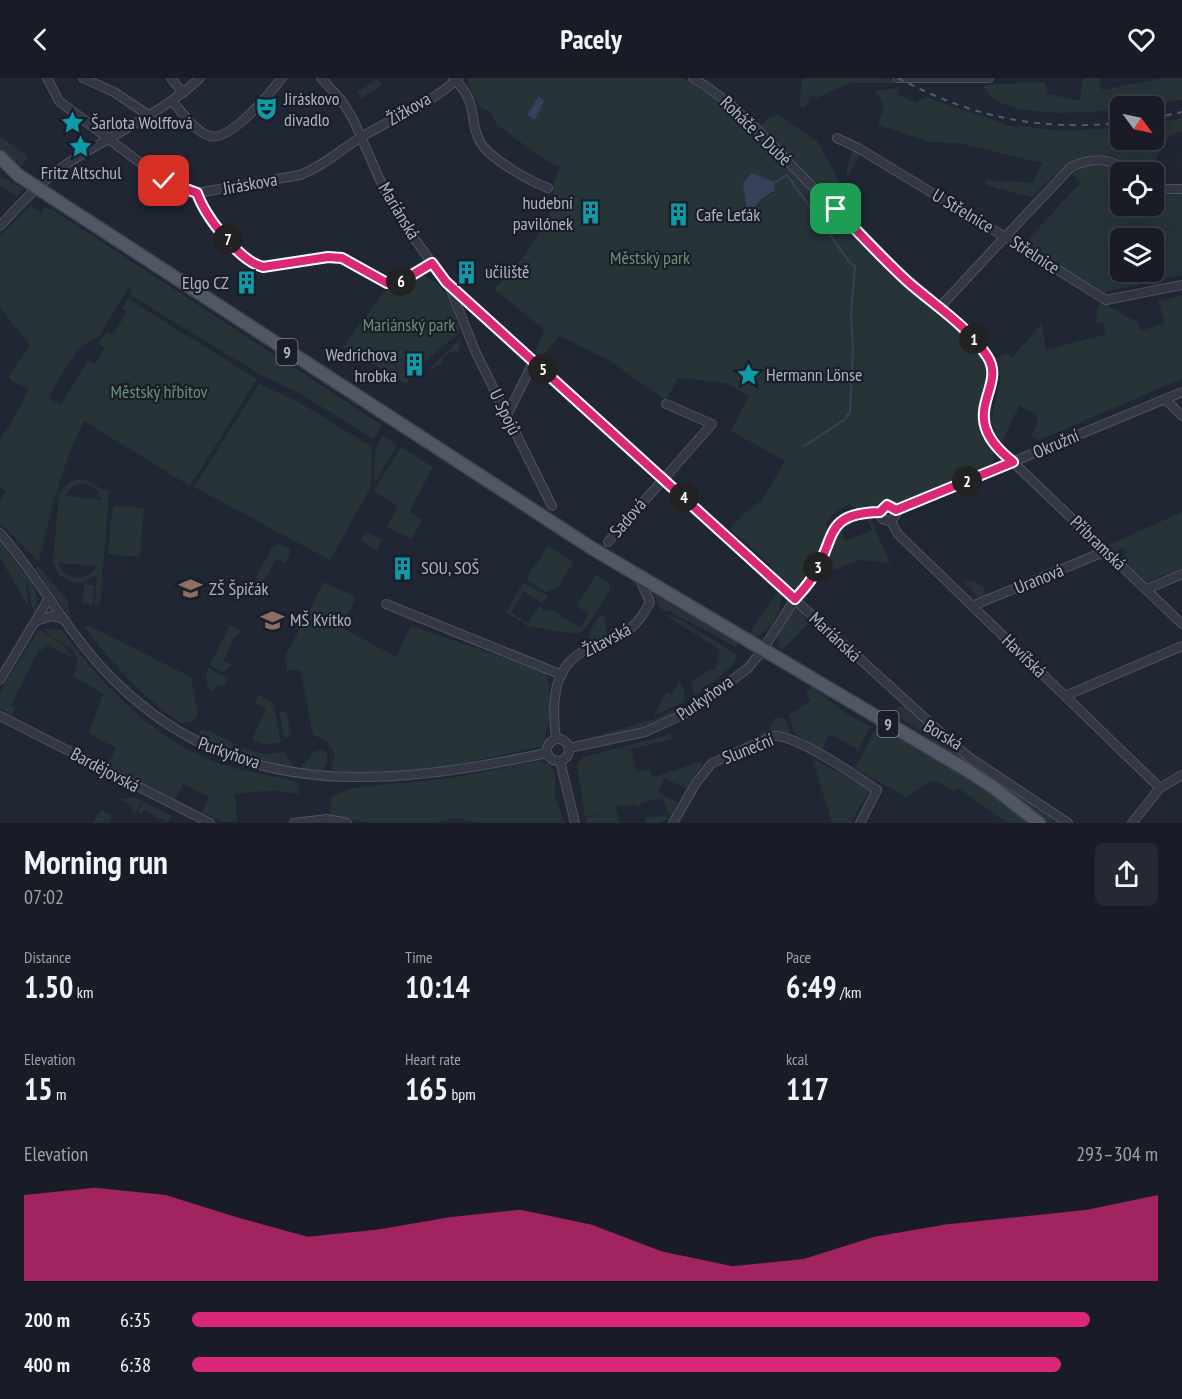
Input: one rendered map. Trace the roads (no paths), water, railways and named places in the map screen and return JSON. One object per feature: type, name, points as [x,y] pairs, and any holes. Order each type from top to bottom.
[{"type":"main road","points":[[0,157],[18,175]]},
{"type":"main road","name":"9","points":[[0,163],[638,577],[762,651]]},
{"type":"main road","points":[[0,169],[18,175]]},
{"type":"main road","name":"Borská","points":[[762,651],[965,769],[993,787],[1039,823]]},
{"type":"street","name":"Jiráskova","points":[[47,78],[59,100],[164,181],[197,193],[300,175],[316,169],[361,137]]},
{"type":"street","points":[[83,78],[114,92],[150,116]]},
{"type":"street","points":[[171,78],[183,93]]},
{"type":"street","points":[[0,226],[45,180],[108,138],[150,116],[200,78]]},
{"type":"street","points":[[172,101],[208,135],[219,136],[258,107],[282,78]]},
{"type":"street","name":"Mariánská","points":[[321,78],[342,101],[384,189],[446,282],[970,758],[1068,823]]},
{"type":"street","name":"Roháče z Dubé","points":[[693,78],[730,102],[822,197],[939,308],[972,336],[989,358],[991,380],[984,404],[986,433],[997,448],[1013,462]]},
{"type":"street","points":[[897,78],[989,78]]},
{"type":"street","points":[[456,79],[464,87],[474,108],[483,145],[502,162],[549,188]]},
{"type":"street","name":"Žižkova","points":[[361,137],[456,79]]},
{"type":"street","name":"U Střelnice","points":[[837,138],[858,148],[1005,237],[939,308]]},
{"type":"street","name":"Střelnice","points":[[1110,162],[1104,159],[1083,161],[1071,167],[1005,237],[1106,300],[1182,285]]},
{"type":"street","points":[[1164,189],[1182,189]]},
{"type":"street","points":[[197,193],[201,204],[237,251],[249,261],[263,267],[328,257],[342,258],[387,283],[395,283],[432,263]]},
{"type":"street","name":"U Spojů","points":[[446,282],[462,316],[466,332],[552,506]]},
{"type":"street","points":[[507,415],[534,361]]},
{"type":"street","name":"Okružní","points":[[762,651],[795,599],[814,575],[835,526],[860,513],[880,512],[887,505],[896,510],[1182,392]]},
{"type":"street","points":[[1165,399],[1182,416]]},
{"type":"street","name":"Sadová","points":[[608,542],[712,424],[666,404]]},
{"type":"street","name":"Příbramská","points":[[1013,462],[1182,624]]},
{"type":"street","points":[[880,512],[884,521],[891,522],[897,516],[896,510]]},
{"type":"street","name":"Havířská","points":[[891,522],[898,534],[1160,788]]},
{"type":"street","name":"Purkyňova","points":[[0,533],[102,668],[145,709],[191,739],[241,760],[307,774],[357,778],[405,776],[477,767],[547,753]]},
{"type":"street","name":"Uranová","points":[[972,606],[1106,551]]},
{"type":"street","points":[[1147,589],[1182,574]]},
{"type":"street","name":"Žitavská","points":[[556,739],[554,693],[561,675],[567,665],[582,652],[628,633],[641,620],[650,602],[638,577]]},
{"type":"street","points":[[36,621],[41,598],[39,584]]},
{"type":"street","points":[[0,680],[49,598]]},
{"type":"street","points":[[386,604],[561,675]]},
{"type":"street","points":[[36,621],[51,616],[65,620]]},
{"type":"street","points":[[1065,696],[1182,646]]},
{"type":"street","name":"Purkyňova","points":[[569,748],[645,732],[673,721],[693,710],[748,668],[762,651]]},
{"type":"street","name":"Bardějovská","points":[[0,716],[210,823]]},
{"type":"street","name":"Sluneční","points":[[673,823],[696,783],[712,764],[774,736],[789,737],[799,742],[877,790],[860,823]]},
{"type":"street","points":[[556,739],[563,740],[569,748],[568,755],[560,761],[552,760],[547,753],[549,745],[556,739]]},
{"type":"street","points":[[560,761],[574,823]]},
{"type":"street","points":[[1132,823],[1160,788],[1182,775]]},
{"type":"street","points":[[294,823],[347,823]]},
{"type":"water","points":[[539,96],[544,101],[535,120],[527,115]]},
{"type":"water","points":[[752,173],[774,182],[775,190],[760,200],[752,212],[747,209],[743,183]]},
{"type":"waterway","points":[[772,184],[787,175],[850,263],[855,266],[851,313],[853,350],[850,412],[844,420],[804,446]]},
{"type":"railway","points":[[898,78],[952,103],[1006,118],[1061,125],[1110,124]]},
{"type":"railway","points":[[1164,116],[1182,112]]},
{"type":"place","name":"Jiráskovo divadlo","points":[[266,109]]},
{"type":"place","name":"Šarlota Wolffová","points":[[73,123]]},
{"type":"place","name":"Fritz Altschul","points":[[81,147]]},
{"type":"place","name":"hudební pavilónek","points":[[591,213]]},
{"type":"place","name":"Cafe Leťák","points":[[678,215]]},
{"type":"place","name":"učiliště","points":[[467,272]]},
{"type":"place","name":"Elgo CZ","points":[[247,283]]},
{"type":"place","name":"Wedrichova hrobka","points":[[415,365]]},
{"type":"place","name":"Hermann Lönse","points":[[748,375]]},
{"type":"place","name":"SOU, SOŠ","points":[[403,568]]},
{"type":"place","name":"ZŠ Špičák","points":[[191,589]]},
{"type":"place","name":"MŠ Kvítko","points":[[272,620]]},
{"type":"park label","name":"Městský park","points":[[650,258]]},
{"type":"park label","name":"Mariánský park","points":[[409,325]]},
{"type":"park label","name":"Městský hřbitov","points":[[159,392]]}]
